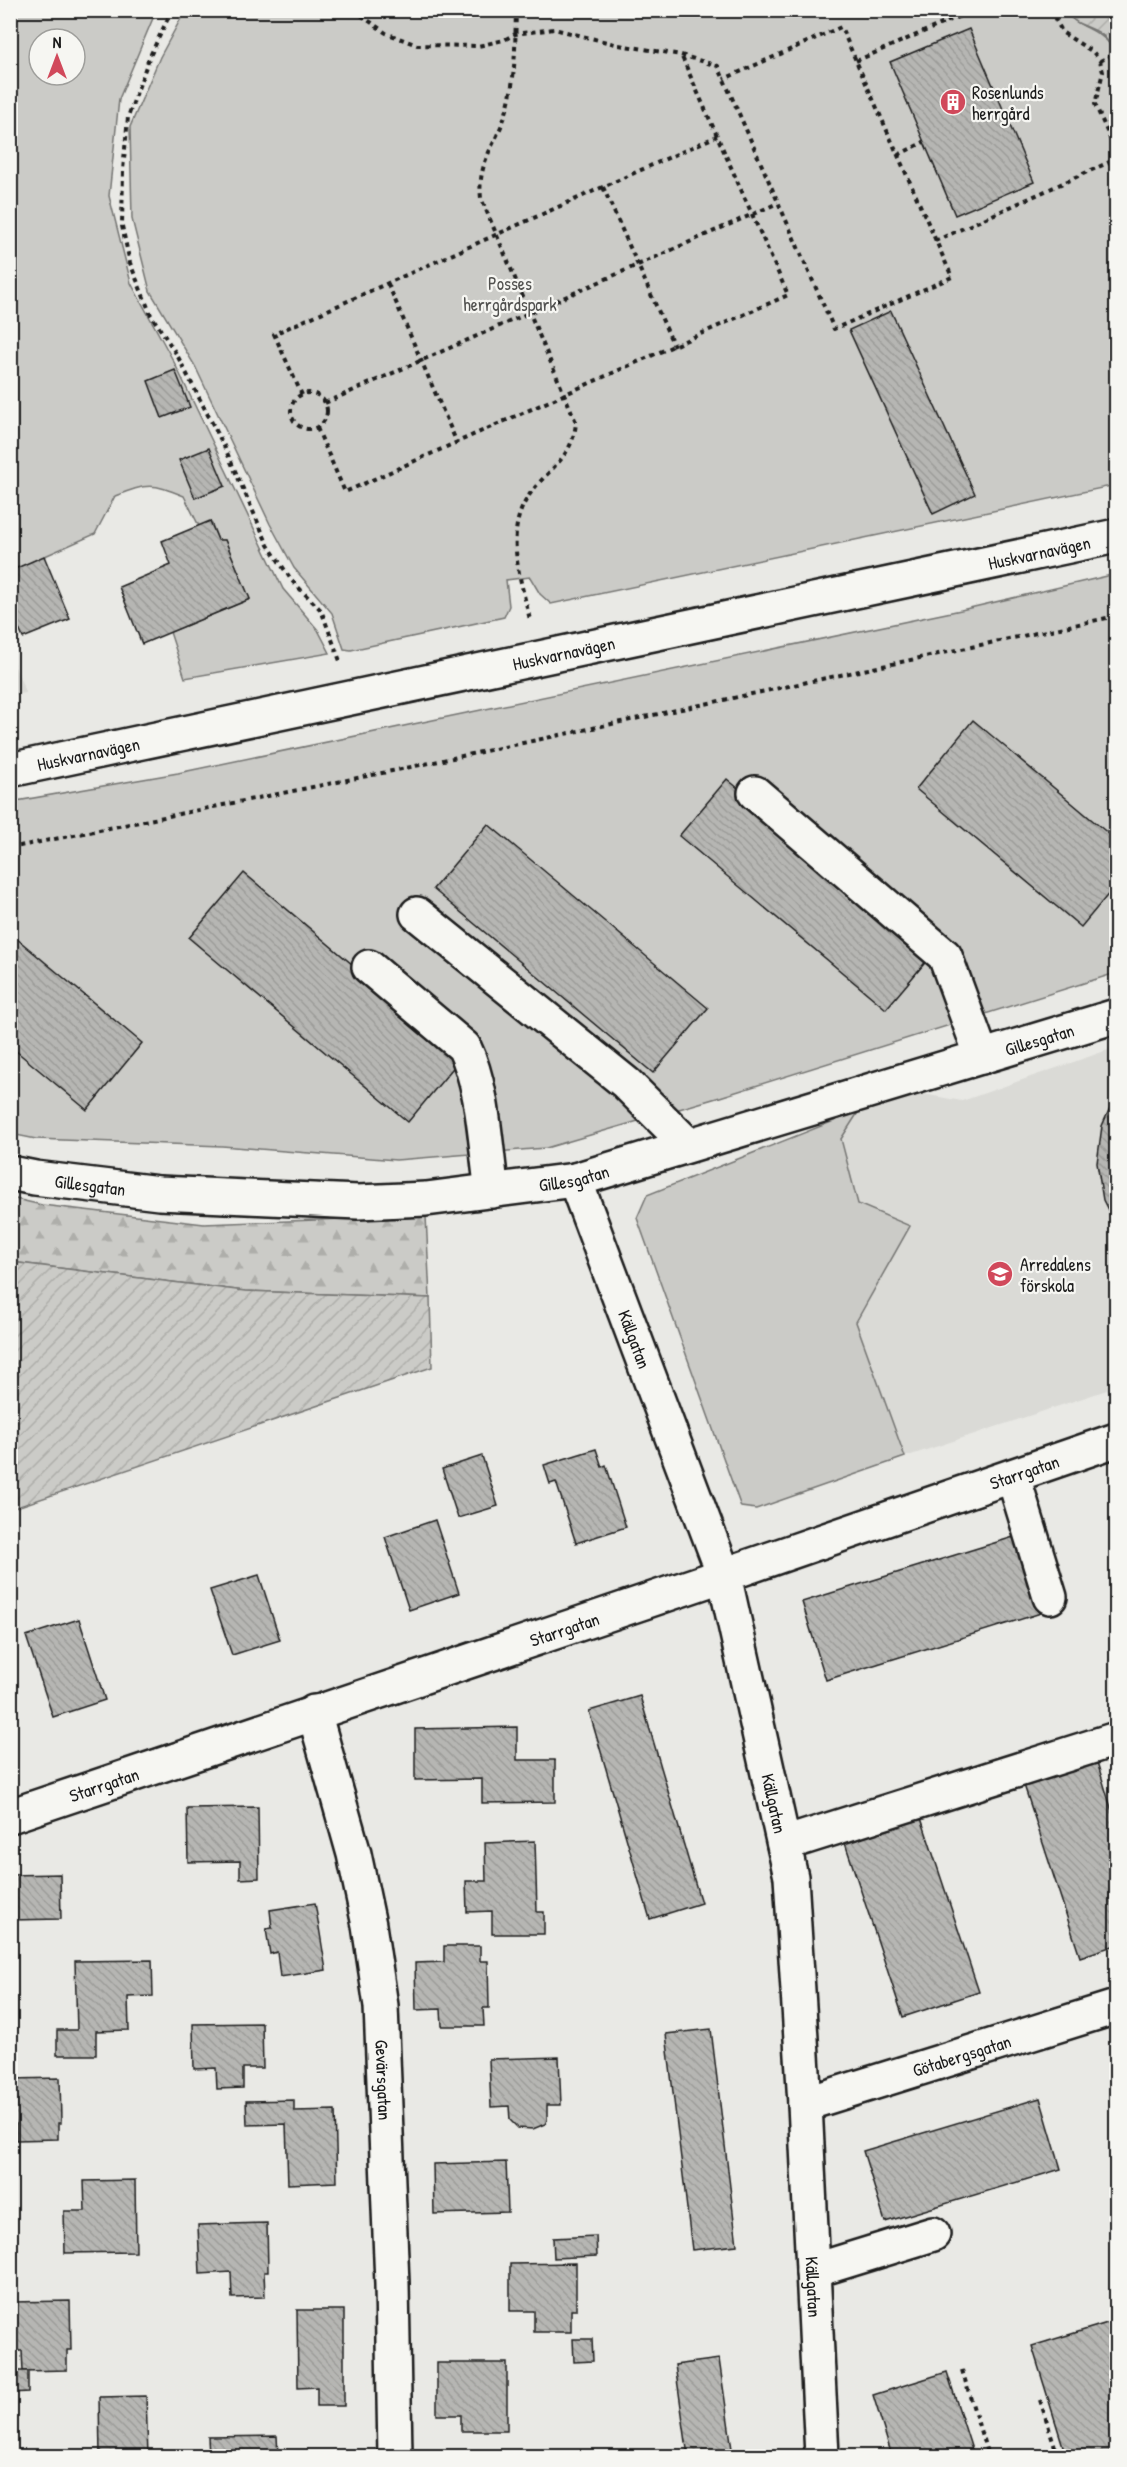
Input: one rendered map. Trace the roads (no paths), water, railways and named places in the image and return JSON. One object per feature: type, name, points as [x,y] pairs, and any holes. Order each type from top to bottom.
[{"type":"street","name":"Huskvarnavägen","points":[[10,770],[1116,536]]},
{"type":"street","points":[[755,793],[945,956],[982,1057]]},
{"type":"street","points":[[417,914],[626,1083],[688,1145]]},
{"type":"street","points":[[369,967],[464,1047],[471,1061],[477,1090],[492,1191]]},
{"type":"street","name":"Gillesgatan","points":[[10,1173],[159,1193],[275,1200],[370,1202],[426,1199],[575,1180],[1116,1016]]},
{"type":"street","name":"Källgatan","points":[[575,1180],[724,1575],[791,1877],[805,2104],[822,2457]]},
{"type":"street","name":"Starrgatan","points":[[10,1816],[1116,1440]]},
{"type":"street","points":[[1013,1476],[1050,1597]]},
{"type":"street","name":"Gevärsgatan","points":[[314,1712],[354,1854],[369,1926],[381,2006],[392,2284],[395,2457]]},
{"type":"street","points":[[784,1844],[1116,1738]]},
{"type":"street","name":"Götabergsgatan","points":[[805,2104],[1116,2007]]},
{"type":"street","points":[[813,2271],[933,2234]]},
{"type":"place","name":"Rosenlunds herrgård","points":[[953,102]]},
{"type":"place","name":"Arredalens förskola","points":[[1000,1274]]},
{"type":"park label","name":"Posses herrgårdspark","points":[[510,293]]}]
